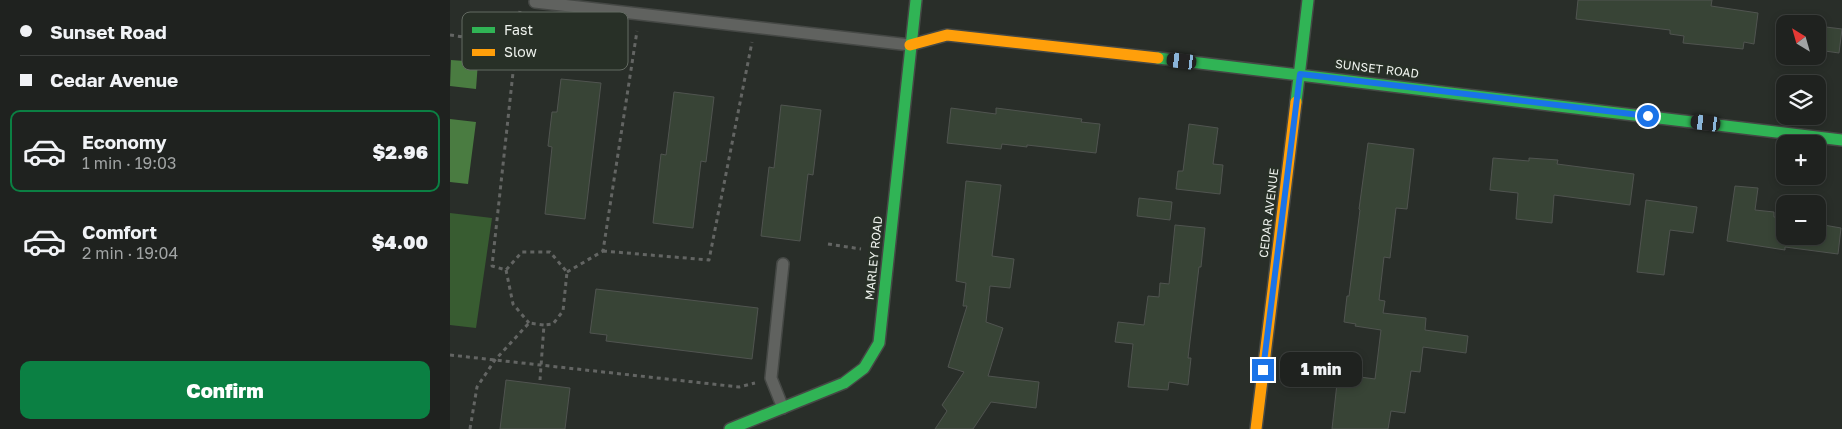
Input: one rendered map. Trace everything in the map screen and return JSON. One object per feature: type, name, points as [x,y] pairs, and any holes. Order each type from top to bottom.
[{"type":"street","name":"MARLEY ROAD","points":[[730,429],[844,383],[864,368],[879,343],[916,0]]},
{"type":"street","name":"CEDAR AVENUE","points":[[1256,429],[1308,0]]},
{"type":"street","name":"SUNSET ROAD","points":[[910,44],[947,35],[1300,74],[1842,140]]},
{"type":"lane","points":[[535,2],[622,12]]},
{"type":"lane","points":[[628,13],[910,44]]},
{"type":"lane","points":[[783,264],[771,378],[784,408]]},
{"type":"path","points":[[603,251],[640,14]]},
{"type":"path","points":[[567,272],[603,251],[709,260],[755,27]]},
{"type":"path","points":[[506,270],[492,266],[513,70]]},
{"type":"path","points":[[828,244],[860,249]]},
{"type":"path","points":[[522,252],[550,252],[567,272],[563,311],[553,324],[544,326],[529,323],[514,304],[506,270],[522,252]]},
{"type":"path","points":[[470,429],[477,387],[495,360],[529,323]]},
{"type":"path","points":[[540,380],[544,326]]},
{"type":"path","points":[[450,355],[739,387],[771,378]]},
{"type":"shaded area","points":[[451,60],[462,61],[462,70],[477,70],[476,89],[450,86]]},
{"type":"shaded area","points":[[450,119],[476,122],[468,184],[450,182]]},
{"type":"shaded area","points":[[450,213],[492,218],[476,328],[450,325]]},
{"type":"building","points":[[1578,0],[1712,0],[1711,6],[1758,13],[1754,44],[1744,42],[1743,49],[1683,43],[1684,36],[1670,34],[1670,30],[1576,19]]},
{"type":"building","points":[[1826,27],[1842,29],[1839,53],[1826,51]]},
{"type":"building","points":[[561,79],[601,83],[585,219],[545,214],[552,147],[548,146],[552,112],[557,112]]},
{"type":"building","points":[[674,92],[714,97],[706,162],[701,161],[693,228],[653,223],[661,154],[666,155]]},
{"type":"building","points":[[781,105],[821,110],[813,175],[808,174],[800,241],[761,236],[769,167],[774,168]]},
{"type":"building","points":[[951,108],[996,114],[996,108],[1082,119],[1081,122],[1100,124],[1096,153],[1027,145],[1027,147],[1002,144],[1001,149],[947,143]]},
{"type":"building","points":[[1189,124],[1218,128],[1213,164],[1223,165],[1220,194],[1176,189],[1178,171],[1183,171]]},
{"type":"building","points":[[1368,143],[1414,149],[1407,209],[1396,208],[1390,258],[1384,257],[1379,300],[1385,301],[1383,313],[1426,318],[1425,330],[1468,336],[1466,353],[1423,347],[1420,372],[1411,371],[1405,413],[1391,411],[1388,429],[1332,429],[1338,374],[1375,379],[1381,330],[1355,326],[1356,324],[1344,322],[1347,296],[1349,296]]},
{"type":"building","points":[[1493,158],[1529,161],[1529,158],[1558,160],[1557,164],[1634,174],[1630,205],[1554,195],[1552,223],[1516,219],[1518,193],[1490,190]]},
{"type":"building","points":[[966,181],[1001,185],[992,256],[1014,259],[1010,288],[990,286],[986,322],[1003,328],[988,376],[1039,382],[1036,408],[991,402],[973,429],[935,429],[947,411],[942,405],[964,372],[948,367],[967,306],[963,306],[966,283],[956,281]]},
{"type":"building","points":[[1735,186],[1758,188],[1755,210],[1774,212],[1774,217],[1776,217],[1776,245],[1826,245],[1826,225],[1841,228],[1838,254],[1785,247],[1785,250],[1727,241]]},
{"type":"building","points":[[1139,198],[1172,202],[1170,220],[1137,216]]},
{"type":"building","points":[[1646,200],[1697,207],[1693,233],[1670,230],[1664,275],[1637,272]]},
{"type":"building","points":[[1175,225],[1205,228],[1188,358],[1191,358],[1188,385],[1169,382],[1168,390],[1128,387],[1133,344],[1115,342],[1118,322],[1144,325],[1148,296],[1159,297],[1160,283],[1169,284]]},
{"type":"building","points":[[596,289],[758,308],[752,359],[606,341],[607,335],[590,333]]},
{"type":"building","points":[[506,380],[570,388],[565,429],[500,429]]},
{"type":"traffic: fast","points":[[730,429],[844,383],[864,368],[879,343],[916,0]]},
{"type":"traffic: fast","points":[[1296,102],[1308,0]]},
{"type":"traffic: fast","points":[[1158,58],[1842,140]]},
{"type":"traffic: slow","points":[[910,45],[947,35],[1158,58]]},
{"type":"traffic: slow","points":[[1256,429],[1296,102]]},
{"type":"route","points":[[1263,370],[1300,74],[1648,116]]}]
